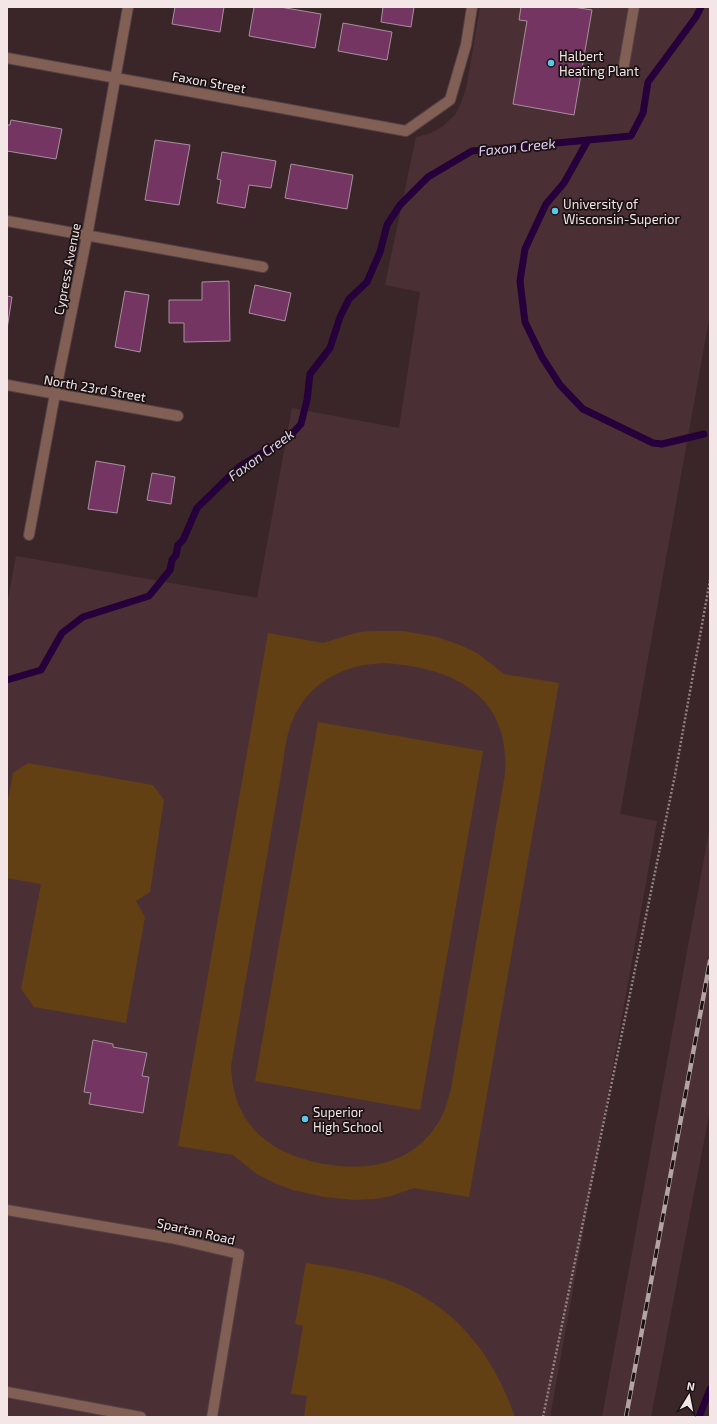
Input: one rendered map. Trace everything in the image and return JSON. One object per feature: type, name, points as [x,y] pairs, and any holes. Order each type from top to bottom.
[{"type":"street","name":"Cypress Avenue","points":[[29,535],[55,394],[87,236],[128,7]]},
{"type":"street","name":"Faxon Street","points":[[7,58],[406,131],[450,100],[466,45],[472,7]]},
{"type":"street","points":[[623,71],[634,7]]},
{"type":"street","points":[[7,221],[262,267]]},
{"type":"street","name":"North 23rd Street","points":[[7,385],[178,416]]},
{"type":"street","name":"Spartan Road","points":[[7,1210],[170,1238],[239,1254],[212,1417]]},
{"type":"street","points":[[7,1392],[141,1417]]},
{"type":"path","points":[[543,1417],[675,775],[710,580]]},
{"type":"shaded area","name":"Superior High School","points":[[480,7],[710,7],[710,314],[620,814],[657,821],[550,1417],[7,1417],[7,605],[16,556],[257,598],[292,408],[399,428],[420,292],[385,285],[416,137],[431,133],[443,126],[455,115],[462,101],[466,89]]},
{"type":"shaded area","points":[[369,631],[403,631],[437,637],[477,653],[504,674],[559,683],[469,1197],[414,1188],[391,1196],[374,1199],[355,1200],[324,1197],[293,1190],[277,1184],[257,1174],[233,1155],[178,1146],[268,633],[323,643],[355,633]],"holes":[[[385,663],[434,671],[455,679],[473,691],[488,705],[498,724],[504,747],[505,774],[451,1089],[443,1115],[431,1133],[419,1145],[405,1154],[391,1161],[359,1167],[324,1164],[287,1153],[271,1144],[258,1133],[247,1120],[239,1105],[233,1087],[231,1066],[285,746],[291,724],[300,706],[309,694],[330,677],[343,671],[370,664]]]},
{"type":"shaded area","points":[[318,722],[483,751],[420,1110],[255,1081]]},
{"type":"shaded area","points":[[28,763],[153,785],[164,800],[150,892],[136,901],[145,917],[126,1023],[34,1007],[21,989],[41,884],[7,878],[7,806],[13,773]]},
{"type":"shaded area","points":[[710,826],[710,1110],[651,1417],[602,1417]]},
{"type":"shaded area","points":[[306,1263],[355,1271],[384,1279],[408,1289],[430,1301],[449,1315],[481,1350],[506,1393],[515,1417],[304,1417],[307,1396],[291,1394],[303,1326],[295,1324]]},
{"type":"building","points":[[175,7],[224,7],[220,32],[172,24]]},
{"type":"building","points":[[254,7],[280,7],[321,14],[315,48],[249,36]]},
{"type":"building","points":[[383,7],[414,7],[411,27],[381,22]]},
{"type":"building","name":"Halbert Heating Plant","points":[[521,7],[573,7],[592,10],[574,115],[513,104],[527,21],[519,20]]},
{"type":"building","points":[[343,23],[392,32],[387,60],[338,51]]},
{"type":"building","points":[[11,120],[62,129],[56,159],[7,151],[7,125],[10,125]]},
{"type":"building","points":[[155,140],[190,145],[179,205],[145,200]]},
{"type":"building","points":[[222,152],[276,161],[271,188],[249,185],[245,208],[217,203],[221,180],[217,179]]},
{"type":"building","points":[[291,164],[353,175],[347,209],[285,198]]},
{"type":"building","points":[[229,281],[230,341],[184,342],[184,323],[169,323],[169,300],[202,300],[202,282]]},
{"type":"building","points":[[255,285],[291,293],[285,321],[249,313]]},
{"type":"building","points":[[125,291],[149,295],[140,352],[115,347]]},
{"type":"building","points":[[7,296],[12,297],[7,329]]},
{"type":"building","points":[[96,461],[125,466],[117,513],[88,509]]},
{"type":"building","points":[[152,473],[175,477],[171,504],[147,500]]},
{"type":"building","points":[[93,1040],[113,1044],[113,1047],[147,1053],[142,1076],[149,1077],[143,1113],[89,1104],[91,1093],[84,1092]]},
{"type":"waterway","name":"Faxon Creek","points":[[7,680],[41,670],[62,633],[83,617],[149,596],[170,570],[178,545],[183,540],[197,508],[239,467],[290,436],[301,424],[307,400],[310,374],[330,348],[340,317],[349,299],[367,282],[380,252],[387,225],[400,205],[428,177],[472,151],[631,136],[643,113],[648,82],[696,17],[701,7]]},
{"type":"waterway","name":"Faxon Creek","points":[[588,140],[564,183],[546,204],[525,249],[520,281],[525,322],[542,357],[560,385],[583,409],[653,443],[662,444],[704,434]]},
{"type":"waterway","name":"Faxon Creek","points":[[699,1417],[710,1389]]},
{"type":"railway","points":[[626,1417],[710,961]]},
{"type":"place","name":"Halbert Heating Plant","points":[[551,63]]},
{"type":"place","name":"University of Wisconsin-Superior","points":[[555,211]]},
{"type":"place","name":"Superior High School","points":[[305,1119]]}]
